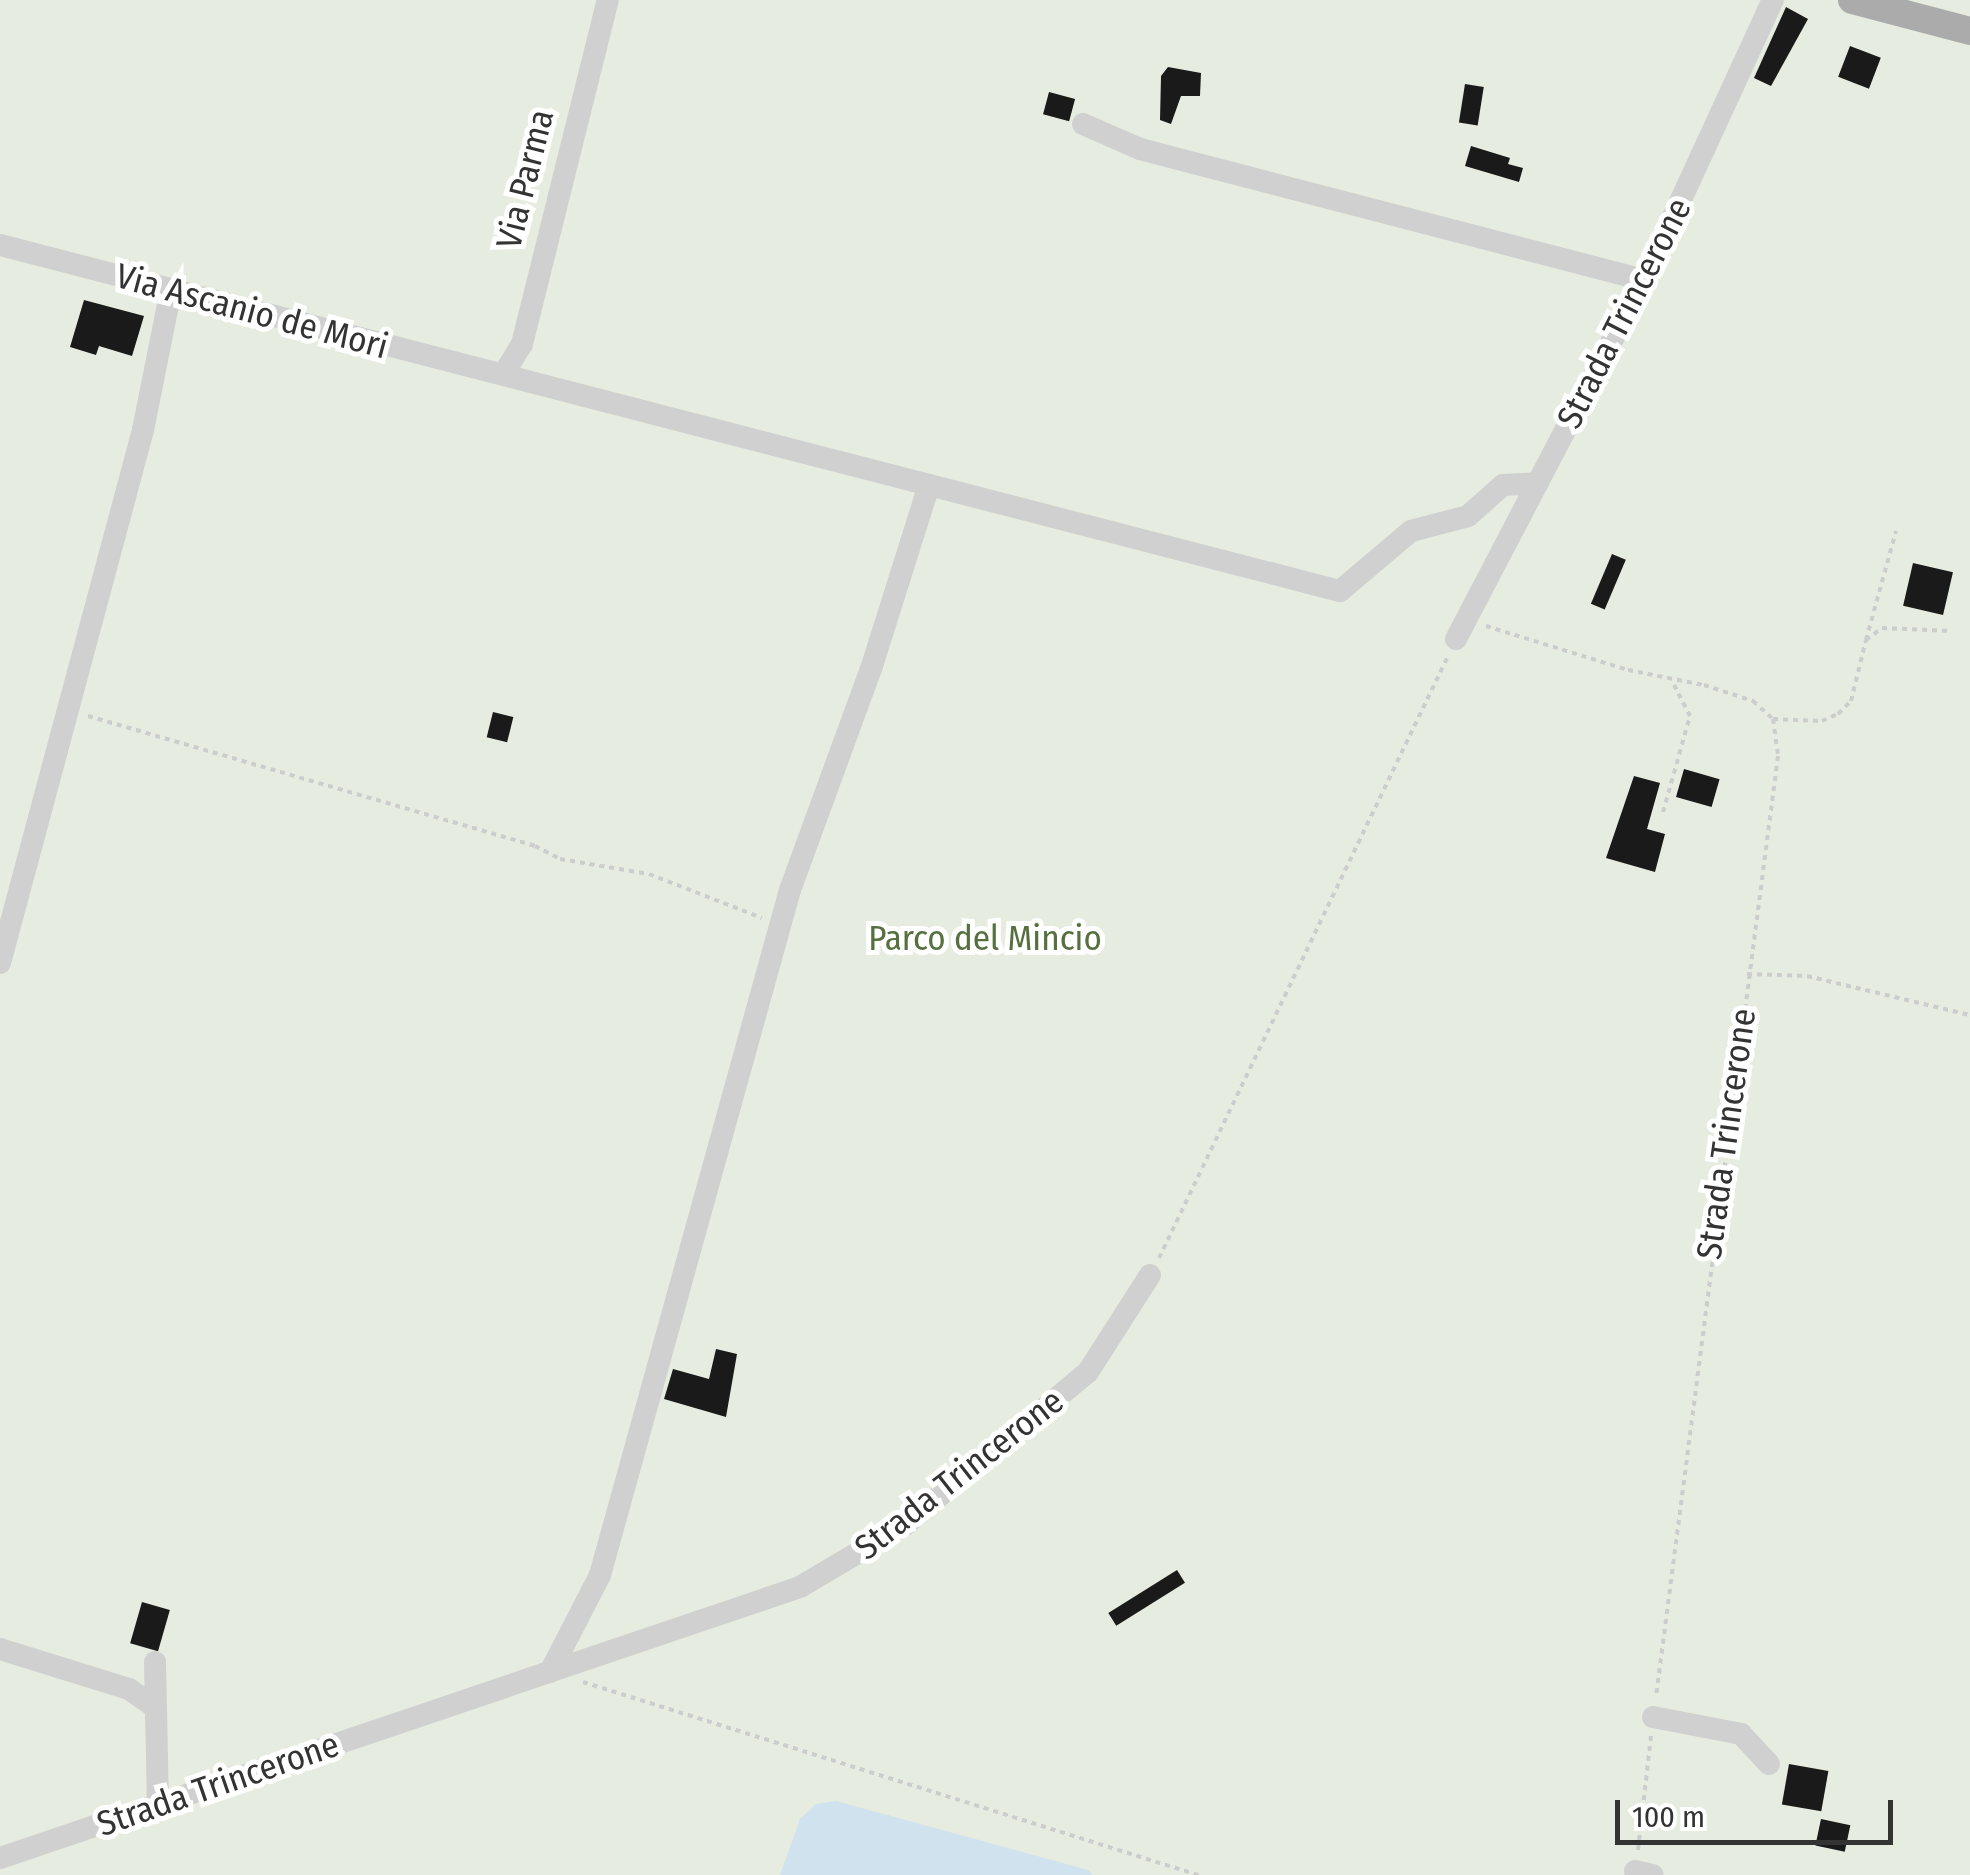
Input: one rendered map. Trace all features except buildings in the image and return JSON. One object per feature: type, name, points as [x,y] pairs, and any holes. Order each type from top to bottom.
[{"type":"main road","points":[[1852,0],[1970,30]]},
{"type":"street","name":"Via Parma","points":[[504,373],[522,344],[608,0]]},
{"type":"street","name":"Strada Trincerone","points":[[1460,630],[1644,280],[1774,0]]},
{"type":"street","points":[[1083,124],[1140,149],[1644,280]]},
{"type":"street","name":"Via Ascanio de Mori","points":[[0,246],[1340,591],[1410,531],[1468,516],[1503,485],[1538,484]]},
{"type":"street","points":[[0,964],[6,916],[143,430],[171,290]]},
{"type":"street","points":[[550,1672],[583,1617],[606,1558],[781,926],[928,485]]},
{"type":"street","name":"Strada Trincerone","points":[[0,1858],[800,1588],[906,1524],[1088,1372],[1150,1276]]},
{"type":"street","points":[[0,1648],[128,1689],[156,1708]]},
{"type":"street","points":[[155,1662],[158,1804]]},
{"type":"street","points":[[1653,1717],[1741,1734],[1769,1764]]},
{"type":"path","points":[[1150,1276],[1460,630],[1753,701],[1773,720],[1822,722],[1838,714],[1851,700],[1896,531]]},
{"type":"path","points":[[1866,640],[1900,624],[1952,631]]},
{"type":"path","points":[[1663,812],[1690,716],[1668,678]]},
{"type":"path","points":[[68,706],[170,742],[536,846],[560,860],[649,874],[781,926]]},
{"type":"path","name":"Strada Trincerone","points":[[1644,1873],[1653,1717],[1778,756],[1773,720]]},
{"type":"path","points":[[1747,974],[1808,976],[1970,1016]]},
{"type":"path","points":[[550,1672],[1198,1875]]},
{"type":"green space","name":"Parco del Mincio","points":[[0,0],[1970,0],[1970,1875],[0,1875]]},
{"type":"water","points":[[836,1801],[1088,1870],[1093,1875],[780,1875],[800,1819],[816,1804]]}]
